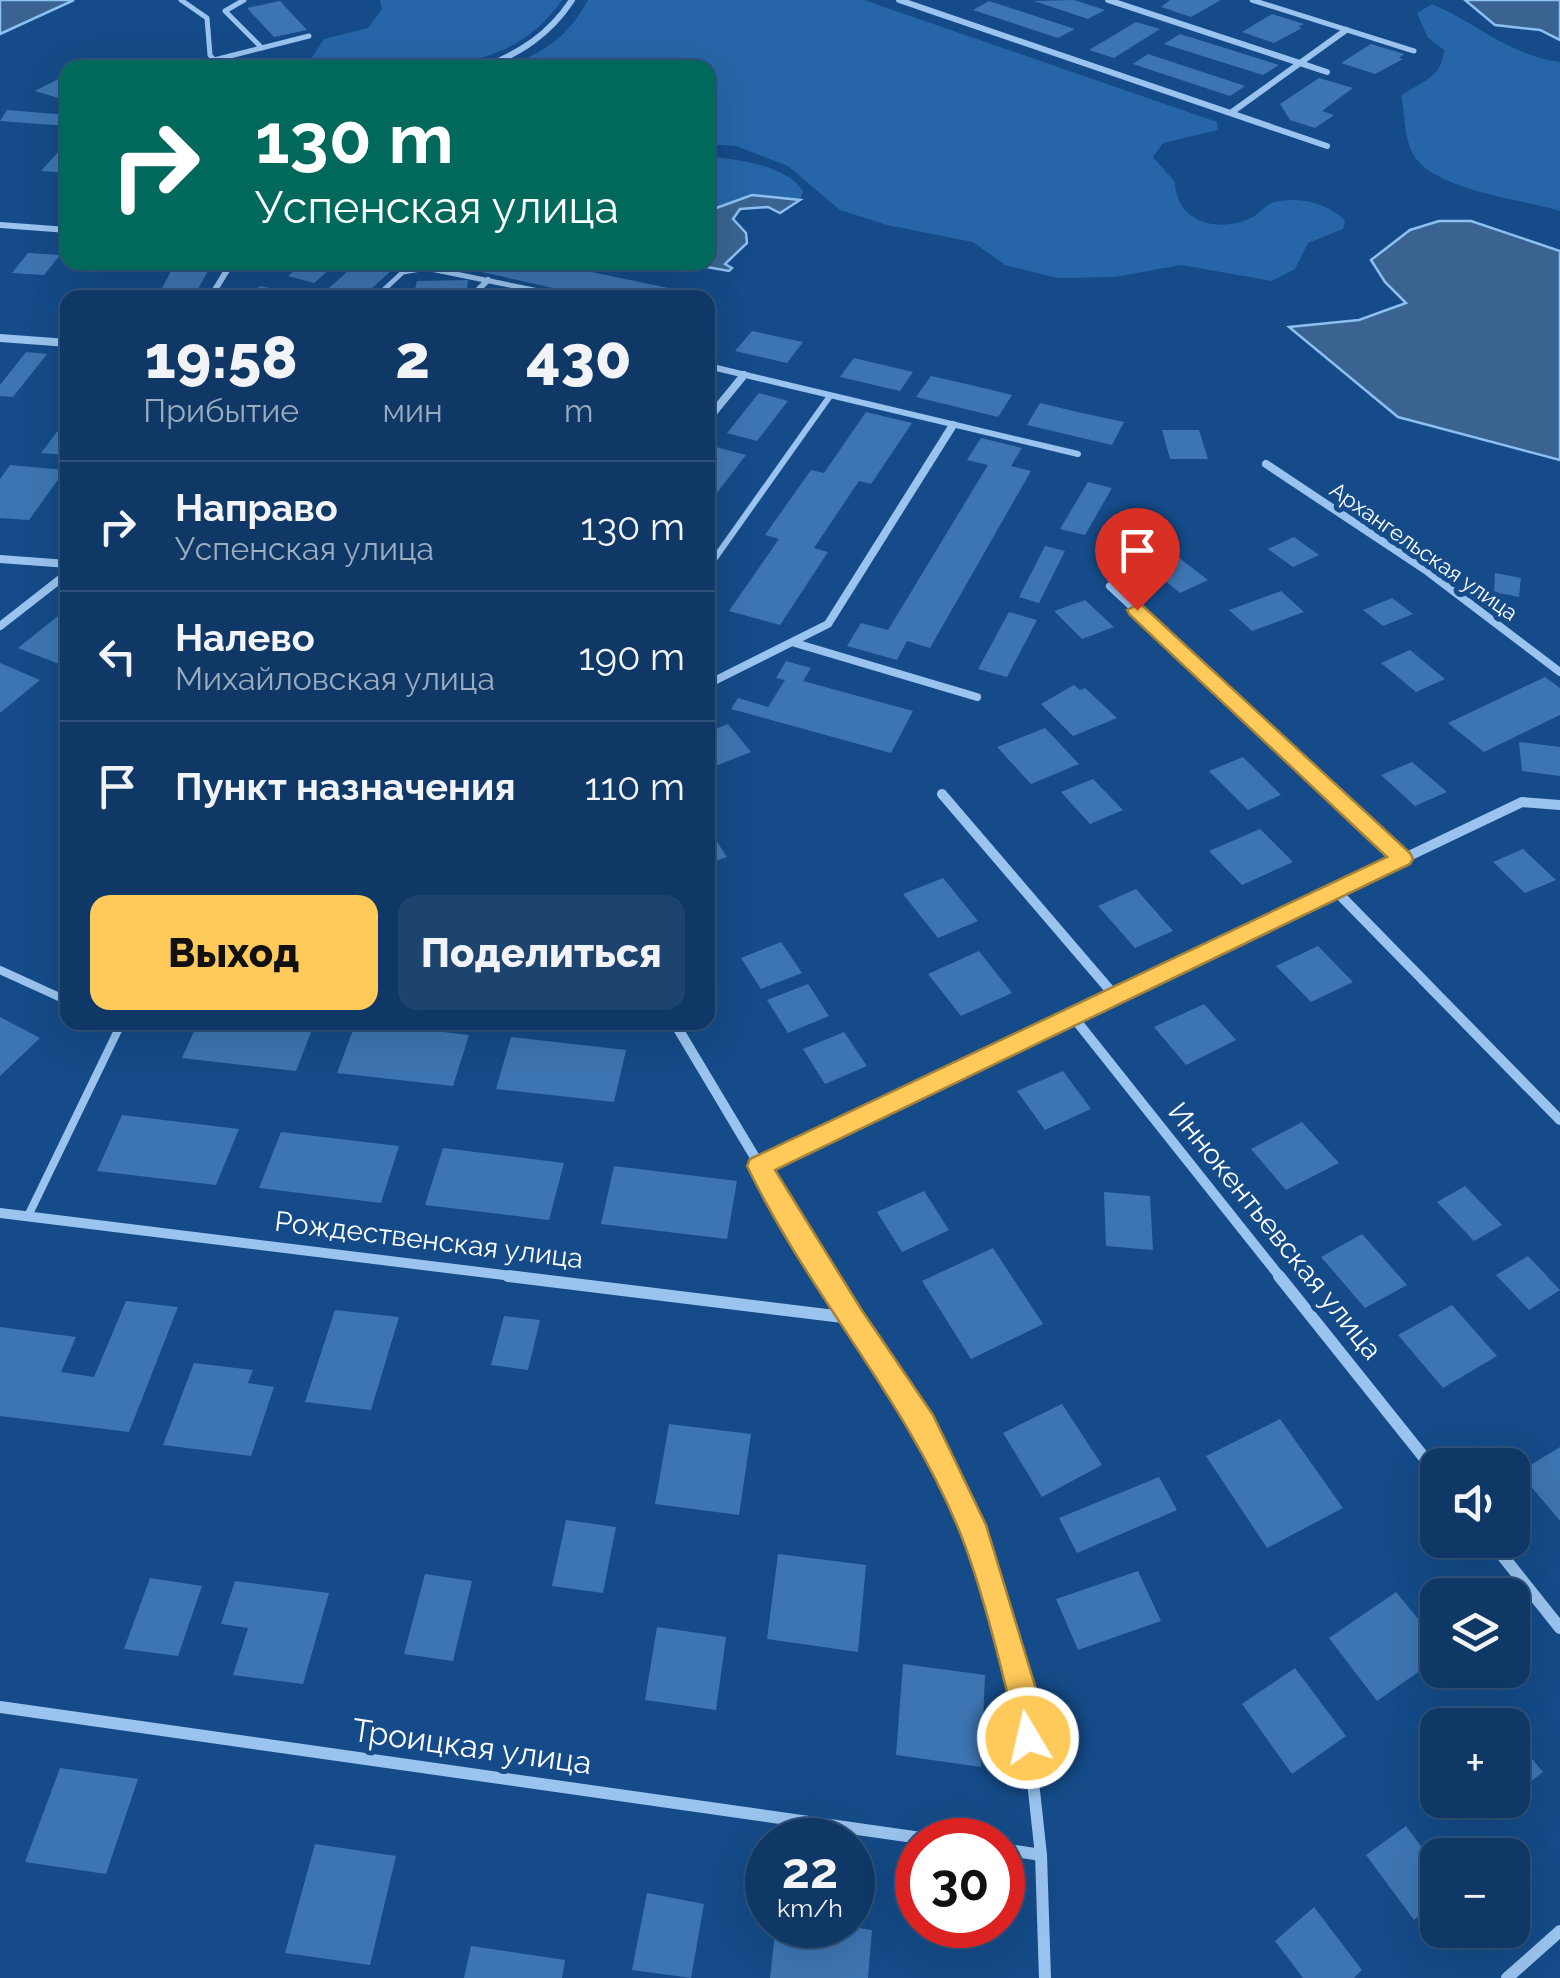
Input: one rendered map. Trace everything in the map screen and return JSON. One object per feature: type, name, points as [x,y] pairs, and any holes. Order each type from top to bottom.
[{"type":"street","points":[[500,60],[546,36],[572,0]]},
{"type":"street","points":[[899,0],[1327,146]]},
{"type":"street","points":[[1108,0],[1326,72]]},
{"type":"street","points":[[1232,112],[1346,30]]},
{"type":"street","points":[[0,225],[60,229]]},
{"type":"street","points":[[478,290],[488,280]]},
{"type":"street","points":[[0,338],[60,342]]},
{"type":"street","points":[[715,410],[744,375]]},
{"type":"street","points":[[715,681],[795,644],[828,624],[953,425]]},
{"type":"street","name":"Архангельская улица","points":[[1266,464],[1427,570],[1560,672]]},
{"type":"street","points":[[0,558],[60,563]]},
{"type":"street","points":[[0,626],[60,579]]},
{"type":"street","points":[[1110,586],[1403,859]]},
{"type":"street","points":[[795,644],[977,697]]},
{"type":"street","points":[[942,794],[1115,996]]},
{"type":"street","points":[[759,1166],[1522,802],[1560,805]]},
{"type":"street","points":[[1336,891],[1560,1120]]},
{"type":"street","name":"Иннокентьевская улица","points":[[1074,1018],[1420,1451]]},
{"type":"street","points":[[679,1030],[852,1318],[924,1424],[976,1535],[1024,1699],[1041,1854],[1045,1978]]},
{"type":"street","name":"Рождественская улица","points":[[0,1213],[852,1318]]},
{"type":"street","points":[[1504,1558],[1560,1628]]},
{"type":"street","name":"Троицкая улица","points":[[0,1707],[895,1834]]},
{"type":"street","points":[[1025,1852],[1041,1854]]},
{"type":"street","points":[[1507,1978],[1560,1931]]},
{"type":"lane","points":[[182,0],[207,18],[213,60]]},
{"type":"lane","points":[[244,0],[225,11],[262,48]]},
{"type":"lane","points":[[1252,0],[1414,51]]},
{"type":"lane","points":[[227,60],[310,36]]},
{"type":"lane","points":[[384,290],[404,272],[415,270]]},
{"type":"lane","points":[[436,270],[534,290]]},
{"type":"lane","points":[[715,368],[1078,454]]},
{"type":"lane","points":[[715,558],[830,396]]},
{"type":"lane","points":[[0,970],[60,997]]},
{"type":"lane","points":[[28,1216],[115,1030]]},
{"type":"shaded area","points":[[0,0],[74,0],[0,34]]},
{"type":"shaded area","points":[[380,0],[562,0],[540,26],[485,57],[311,59],[324,39],[368,28],[382,9]]},
{"type":"shaded area","points":[[588,0],[864,0],[1217,122],[1218,130],[1163,143],[1153,157],[1175,182],[1182,206],[1200,220],[1223,225],[1236,223],[1274,202],[1293,200],[1313,202],[1331,210],[1345,221],[1343,229],[1308,243],[1295,269],[1272,281],[1181,265],[1115,277],[1058,278],[1005,265],[973,242],[887,225],[840,210],[788,166],[736,146],[715,144],[715,60],[523,60],[555,41]]},
{"type":"shaded area","points":[[1465,0],[1560,0],[1560,40],[1540,30],[1495,25]]},
{"type":"shaded area","points":[[1432,4],[1524,53],[1560,62],[1560,211],[1455,184],[1420,164],[1411,150],[1401,96],[1435,73],[1444,50],[1428,38],[1417,13]]},
{"type":"shaded area","points":[[715,157],[773,169],[803,191],[800,200],[777,197],[730,202],[715,208]]},
{"type":"shaded area","points":[[752,195],[800,200],[780,213],[768,207],[740,209],[733,219],[746,233],[747,243],[725,264],[732,268],[729,271],[715,269],[715,208]]},
{"type":"shaded area","points":[[1439,221],[1471,221],[1560,251],[1560,460],[1398,417],[1289,327],[1359,320],[1406,303],[1385,282],[1371,260],[1410,230]]},
{"type":"building","points":[[1074,0],[1105,10],[1088,19],[1034,1]]},
{"type":"building","points":[[1170,0],[1221,0],[1191,17],[1161,7]]},
{"type":"building","points":[[280,1],[307,30],[274,37],[247,8]]},
{"type":"building","points":[[989,1],[1075,29],[1058,38],[973,10]]},
{"type":"building","points":[[1272,14],[1304,24],[1274,43],[1242,32]]},
{"type":"building","points":[[1136,22],[1160,29],[1114,58],[1089,50]]},
{"type":"building","points":[[1180,34],[1279,65],[1263,75],[1164,44]]},
{"type":"building","points":[[1371,44],[1404,54],[1399,58],[1403,59],[1375,74],[1341,63]]},
{"type":"building","points":[[1148,54],[1245,86],[1230,96],[1133,64]]},
{"type":"building","points":[[60,78],[60,98],[35,91]]},
{"type":"building","points":[[1319,78],[1353,88],[1322,111],[1334,115],[1315,128],[1290,120],[1280,104]]},
{"type":"building","points":[[7,110],[60,114],[60,125],[0,121]]},
{"type":"building","points":[[60,150],[60,172],[41,171]]},
{"type":"building","points":[[28,253],[60,255],[44,275],[12,273]]},
{"type":"building","points":[[172,270],[209,270],[198,289],[162,288]]},
{"type":"building","points":[[295,270],[329,270],[314,283],[288,276]]},
{"type":"building","points":[[349,270],[392,270],[370,290],[327,290]]},
{"type":"building","points":[[473,270],[582,270],[678,290],[562,290]]},
{"type":"building","points":[[468,280],[467,289],[401,290],[415,289],[417,281]]},
{"type":"building","points":[[752,331],[803,342],[787,363],[735,351]]},
{"type":"building","points":[[26,352],[47,354],[13,397],[0,396],[0,385]]},
{"type":"building","points":[[854,358],[913,372],[900,391],[840,377]]},
{"type":"building","points":[[931,376],[1012,395],[998,417],[916,397]]},
{"type":"building","points":[[759,393],[788,401],[757,441],[727,433]]},
{"type":"building","points":[[1040,403],[1124,422],[1112,445],[1027,425]]},
{"type":"building","points":[[866,412],[912,423],[871,484],[859,481],[814,548],[828,552],[780,625],[729,611],[779,539],[765,535],[811,470],[824,473]]},
{"type":"building","points":[[60,428],[60,454],[41,453]]},
{"type":"building","points":[[1162,430],[1199,430],[1208,459],[1170,459]]},
{"type":"building","points":[[981,438],[1022,448],[1011,466],[1031,471],[930,648],[907,641],[897,660],[847,646],[861,623],[888,630],[988,465],[967,460]]},
{"type":"building","points":[[715,448],[746,455],[715,495]]},
{"type":"building","points":[[10,465],[60,470],[60,477],[29,520],[0,518],[0,479]]},
{"type":"building","points":[[1088,482],[1112,488],[1085,535],[1060,529]]},
{"type":"building","points":[[1138,517],[1155,532],[1125,543],[1108,528]]},
{"type":"building","points":[[1294,537],[1319,555],[1293,567],[1268,549]]},
{"type":"building","points":[[1045,546],[1065,551],[1039,603],[1019,597]]},
{"type":"building","points":[[1178,557],[1208,580],[1180,593],[1151,569]]},
{"type":"building","points":[[1495,573],[1521,578],[1519,597],[1494,592]]},
{"type":"building","points":[[1281,591],[1304,612],[1252,631],[1229,610]]},
{"type":"building","points":[[1392,598],[1413,614],[1383,626],[1363,610]]},
{"type":"building","points":[[1085,600],[1114,627],[1082,639],[1054,611]]},
{"type":"building","points":[[1009,612],[1037,620],[1007,677],[978,669]]},
{"type":"building","points":[[60,614],[60,663],[18,648]]},
{"type":"building","points":[[1410,650],[1445,679],[1416,692],[1381,663]]},
{"type":"building","points":[[786,661],[811,668],[803,681],[913,711],[891,753],[731,709],[738,698],[768,707],[785,680],[776,678]]},
{"type":"building","points":[[0,663],[40,680],[0,713]]},
{"type":"building","points":[[1545,677],[1560,688],[1560,715],[1484,752],[1448,723]]},
{"type":"building","points":[[1074,685],[1080,690],[1085,688],[1117,718],[1073,736],[1041,704]]},
{"type":"building","points":[[728,724],[751,752],[715,766],[715,729]]},
{"type":"building","points":[[1045,728],[1079,764],[1031,784],[997,747]]},
{"type":"building","points":[[1519,742],[1560,747],[1560,776],[1522,771]]},
{"type":"building","points":[[1243,757],[1281,795],[1248,810],[1209,771]]},
{"type":"building","points":[[1412,762],[1447,792],[1415,806],[1381,775]]},
{"type":"building","points":[[1093,779],[1123,810],[1090,824],[1061,792]]},
{"type":"building","points":[[1260,829],[1293,862],[1242,885],[1209,851]]},
{"type":"building","points":[[715,839],[727,857],[715,861]]},
{"type":"building","points":[[1523,849],[1556,880],[1525,893],[1493,862]]},
{"type":"building","points":[[943,878],[978,921],[938,938],[903,894]]},
{"type":"building","points":[[1136,889],[1173,931],[1135,948],[1098,906]]},
{"type":"building","points":[[781,942],[802,973],[761,989],[741,958]]},
{"type":"building","points":[[1318,946],[1353,982],[1311,1002],[1276,966]]},
{"type":"building","points":[[979,951],[1012,993],[961,1016],[928,974]]},
{"type":"building","points":[[808,984],[829,1016],[788,1033],[767,1000]]},
{"type":"building","points":[[1204,1004],[1236,1040],[1186,1065],[1154,1027]]},
{"type":"building","points":[[0,1017],[40,1038],[0,1076]]},
{"type":"building","points":[[194,1030],[312,1030],[296,1071],[182,1058]]},
{"type":"building","points":[[353,1030],[426,1030],[469,1035],[453,1086],[337,1073]]},
{"type":"building","points":[[844,1032],[867,1066],[825,1084],[803,1049]]},
{"type":"building","points":[[511,1037],[626,1050],[614,1102],[496,1089]]},
{"type":"building","points":[[1063,1071],[1091,1109],[1045,1130],[1017,1091]]},
{"type":"building","points":[[122,1115],[239,1129],[216,1185],[97,1171]]},
{"type":"building","points":[[1302,1122],[1339,1163],[1286,1190],[1251,1149]]},
{"type":"building","points":[[281,1132],[399,1146],[381,1203],[259,1188]]},
{"type":"building","points":[[443,1148],[564,1163],[549,1220],[425,1205]]},
{"type":"building","points":[[614,1166],[737,1181],[727,1239],[601,1224]]},
{"type":"building","points":[[1465,1186],[1502,1225],[1474,1241],[1437,1202]]},
{"type":"building","points":[[924,1191],[949,1230],[902,1252],[877,1212]]},
{"type":"building","points":[[1104,1192],[1150,1196],[1153,1250],[1106,1246]]},
{"type":"building","points":[[1362,1234],[1407,1285],[1365,1308],[1321,1257]]},
{"type":"building","points":[[993,1248],[1043,1324],[971,1359],[922,1281]]},
{"type":"building","points":[[1528,1256],[1560,1290],[1529,1310],[1496,1275]]},
{"type":"building","points":[[126,1301],[178,1307],[129,1432],[0,1416],[0,1327],[76,1337],[61,1372],[94,1377]]},
{"type":"building","points":[[1452,1305],[1497,1356],[1443,1388],[1398,1335]]},
{"type":"building","points":[[335,1310],[399,1317],[371,1410],[305,1402]]},
{"type":"building","points":[[504,1316],[540,1320],[528,1370],[491,1365]]},
{"type":"building","points":[[194,1363],[253,1370],[248,1383],[274,1387],[251,1456],[163,1445]]},
{"type":"building","points":[[1062,1404],[1102,1465],[1042,1497],[1003,1433]]},
{"type":"building","points":[[1280,1419],[1343,1508],[1267,1548],[1206,1456]]},
{"type":"building","points":[[669,1424],[751,1434],[739,1515],[655,1504]]},
{"type":"building","points":[[1560,1447],[1560,1521],[1530,1485],[1530,1465]]},
{"type":"building","points":[[1159,1477],[1177,1510],[1077,1553],[1059,1518]]},
{"type":"building","points":[[566,1520],[616,1527],[603,1593],[552,1586]]},
{"type":"building","points":[[778,1554],[866,1565],[858,1652],[767,1639]]},
{"type":"building","points":[[1138,1571],[1161,1621],[1078,1650],[1056,1599]]},
{"type":"building","points":[[425,1574],[472,1581],[453,1661],[404,1654]]},
{"type":"building","points":[[150,1578],[202,1586],[178,1656],[124,1649]]},
{"type":"building","points":[[235,1581],[329,1593],[303,1684],[233,1675],[248,1628],[221,1624]]},
{"type":"building","points":[[1396,1592],[1420,1621],[1420,1671],[1377,1701],[1329,1638]]},
{"type":"building","points":[[657,1627],[726,1637],[716,1710],[645,1700]]},
{"type":"building","points":[[903,1664],[985,1675],[981,1767],[896,1755]]},
{"type":"building","points":[[1295,1668],[1346,1736],[1292,1774],[1242,1704]]},
{"type":"building","points":[[1530,1756],[1543,1772],[1530,1782]]},
{"type":"building","points":[[60,1768],[138,1779],[106,1874],[25,1862]]},
{"type":"building","points":[[1406,1826],[1420,1845],[1420,1916],[1414,1920],[1366,1855]]},
{"type":"building","points":[[315,1844],[396,1856],[370,1965],[285,1953]]},
{"type":"building","points":[[647,1893],[704,1904],[691,1978],[632,1970]]},
{"type":"building","points":[[1314,1907],[1362,1970],[1354,1978],[1303,1978],[1275,1941]]},
{"type":"building","points":[[471,1946],[565,1960],[562,1978],[464,1978]]},
{"type":"building","points":[[773,1948],[870,1948],[868,1978],[770,1978]]},
{"type":"route","points":[[1028,1738],[1024,1699],[976,1535],[924,1424],[852,1318],[759,1166],[1403,859],[1137,610]]}]
